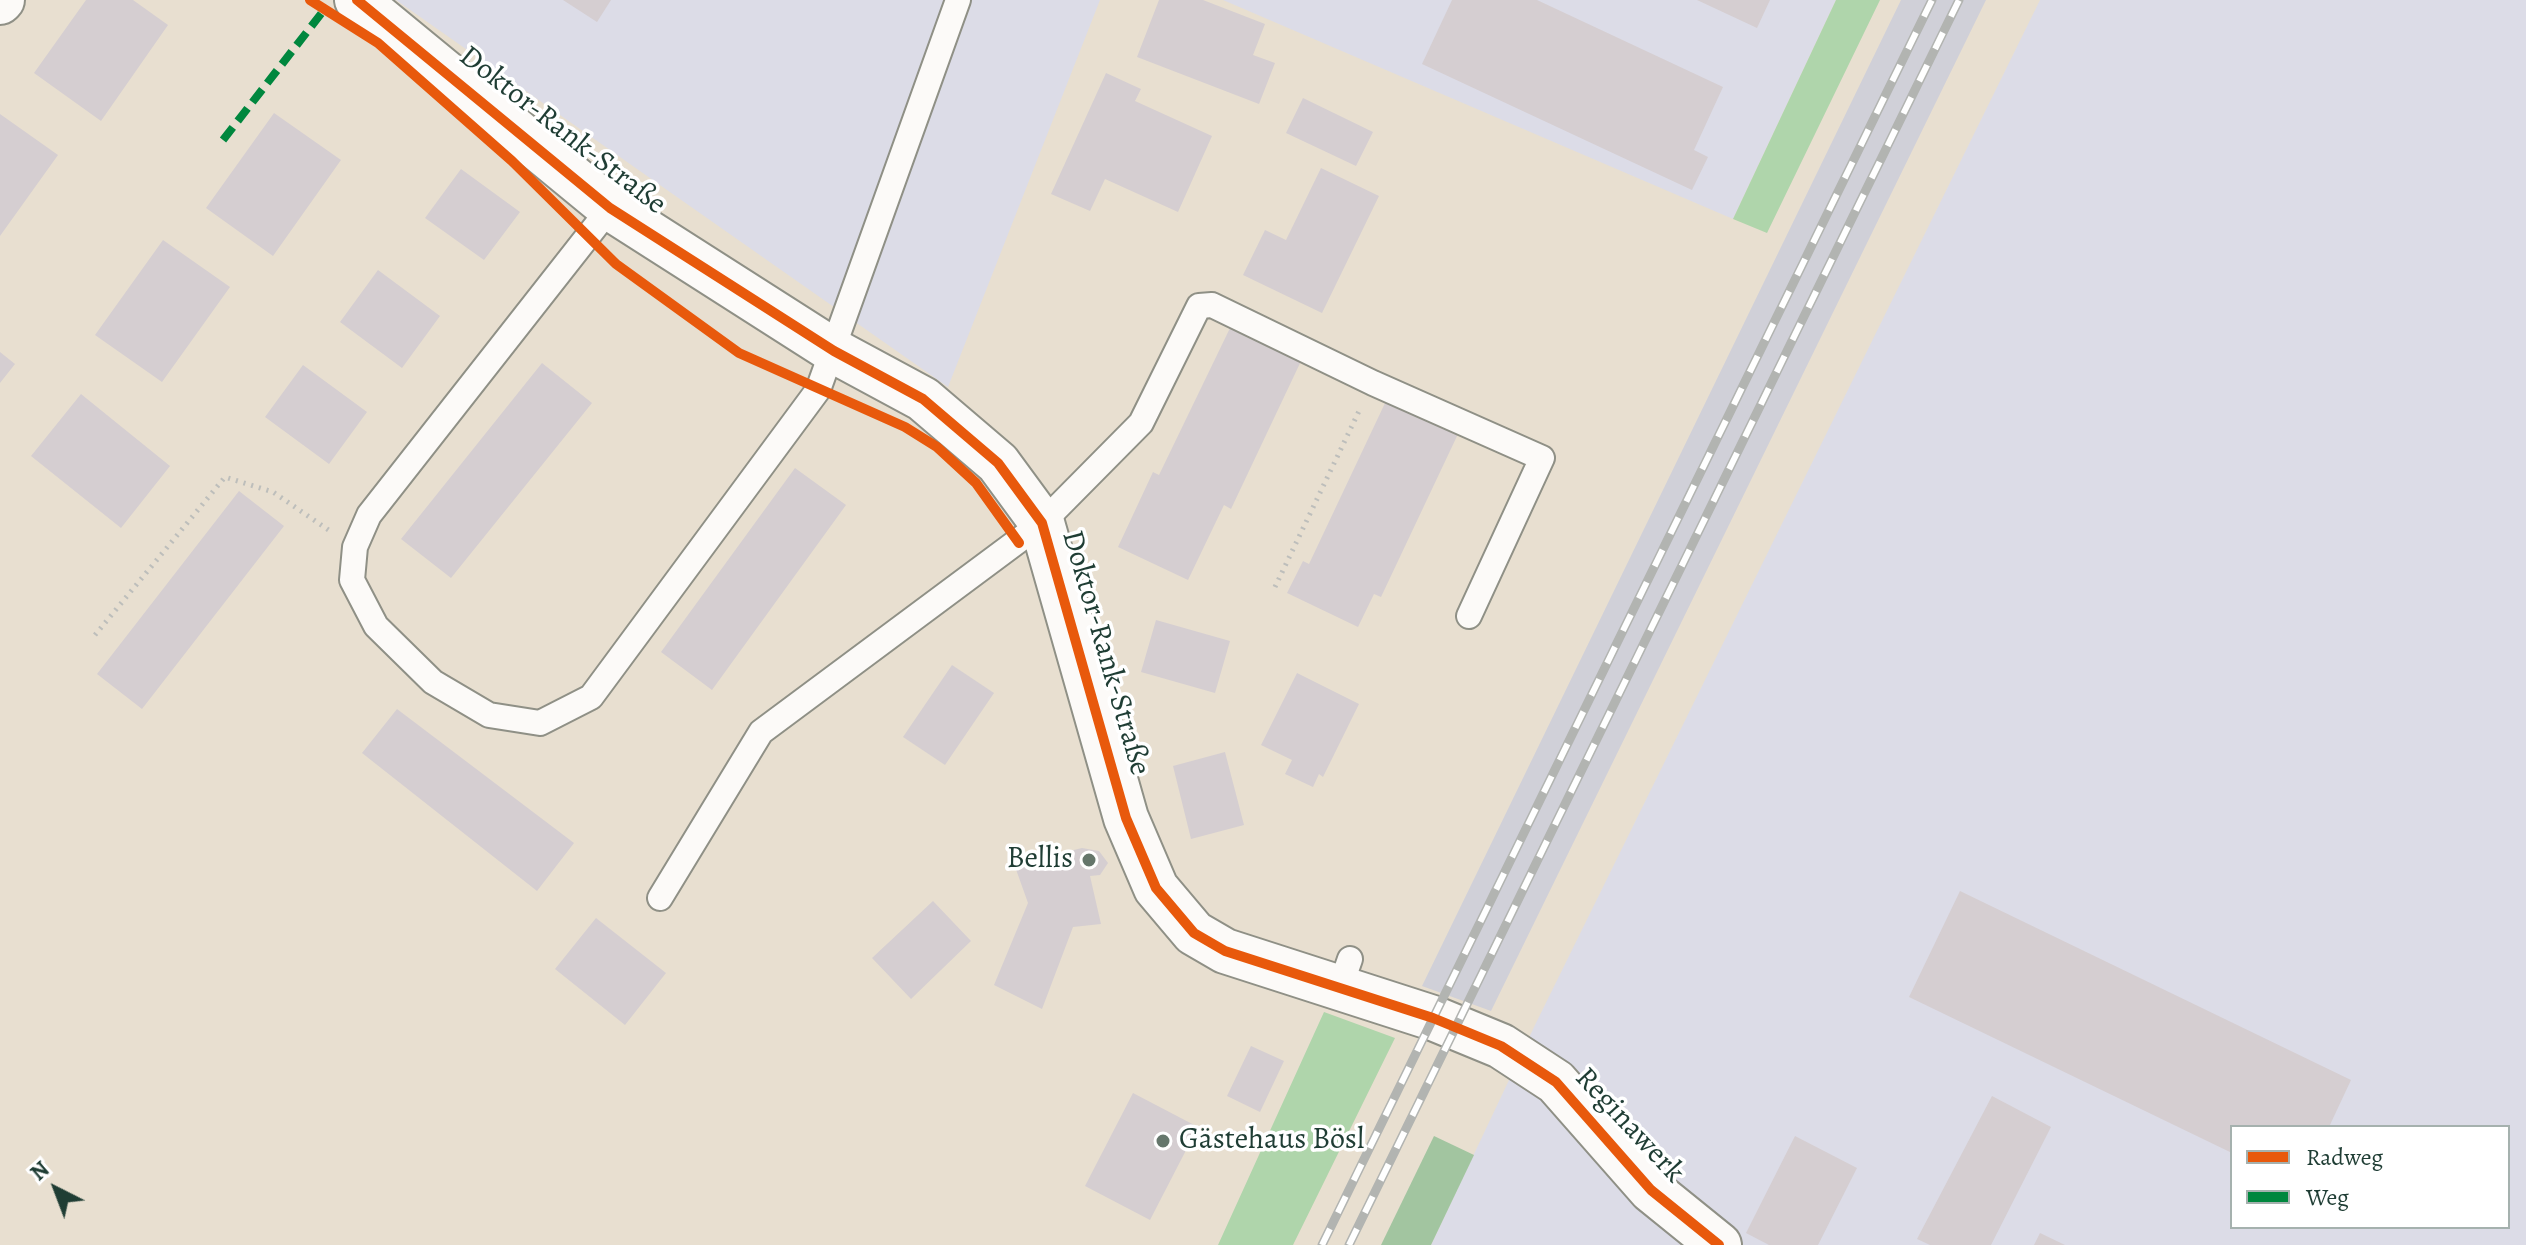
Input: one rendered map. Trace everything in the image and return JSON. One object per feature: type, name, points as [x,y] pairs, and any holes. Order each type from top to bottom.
[{"type":"street","name":"Doktor-Rank-Straße","points":[[357,0],[610,208],[834,351],[923,399],[998,463],[1042,523],[1126,818],[1156,888],[1194,933],[1225,951],[1345,974],[1456,1027]]},
{"type":"street","name":"Reginawerk","points":[[1456,1027],[1501,1046],[1556,1082],[1651,1190],[1719,1245]]},
{"type":"lane","points":[[610,208],[369,515],[355,547],[352,580],[376,626],[433,682],[489,715],[540,723],[591,697],[818,390],[958,0]]},
{"type":"lane","points":[[660,898],[761,732],[1042,523],[1141,423],[1199,306],[1212,305],[1373,383],[1542,458],[1469,616]]},
{"type":"path","points":[[1275,587],[1373,383]]},
{"type":"path","points":[[95,635],[225,477],[273,492],[355,547]]},
{"type":"shaded area","points":[[396,0],[1100,0],[948,387]]},
{"type":"shaded area","points":[[1223,0],[1836,0],[1733,219]]},
{"type":"shaded area","points":[[1901,0],[1986,0],[1491,1011],[1422,986]]},
{"type":"shaded area","points":[[2040,0],[2526,0],[2526,1245],[1431,1245],[1535,1025]]},
{"type":"green space","points":[[1836,0],[1880,0],[1767,233],[1733,219]]},
{"type":"green space","points":[[1324,1012],[1395,1038],[1293,1245],[1218,1245]]},
{"type":"green space","points":[[1434,1136],[1474,1155],[1431,1245],[1381,1245]]},
{"type":"building","points":[[86,0],[133,0],[168,25],[101,121],[34,73]]},
{"type":"building","points":[[563,0],[611,0],[597,22]]},
{"type":"building","points":[[1159,0],[1203,0],[1265,24],[1253,55],[1275,63],[1259,104],[1137,57]]},
{"type":"building","points":[[1452,0],[1537,0],[1723,87],[1694,150],[1708,157],[1692,190],[1422,64]]},
{"type":"building","points":[[1697,0],[1770,0],[1757,28]]},
{"type":"building","points":[[1106,73],[1141,89],[1135,101],[1212,136],[1178,212],[1105,179],[1090,211],[1051,194]]},
{"type":"building","points":[[1303,98],[1373,132],[1356,166],[1286,133]]},
{"type":"building","points":[[274,113],[341,160],[273,256],[206,208]]},
{"type":"building","points":[[0,114],[58,155],[0,236]]},
{"type":"building","points":[[1321,168],[1379,196],[1322,313],[1243,275],[1265,230],[1286,240]]},
{"type":"building","points":[[461,169],[520,212],[484,260],[425,218]]},
{"type":"building","points":[[163,240],[230,287],[162,382],[95,335]]},
{"type":"building","points":[[378,270],[440,316],[402,368],[340,322]]},
{"type":"building","points":[[1231,326],[1302,359],[1231,509],[1224,505],[1188,580],[1118,547],[1153,472],[1159,475]]},
{"type":"building","points":[[0,352],[15,364],[0,383]]},
{"type":"building","points":[[542,363],[592,403],[451,578],[401,539]]},
{"type":"building","points":[[303,365],[367,412],[329,464],[265,417]]},
{"type":"building","points":[[81,394],[170,466],[121,528],[31,456]]},
{"type":"building","points":[[1386,401],[1458,434],[1381,597],[1374,594],[1358,627],[1287,593],[1303,561],[1309,564]]},
{"type":"building","points":[[795,468],[846,505],[712,690],[661,652]]},
{"type":"building","points":[[239,491],[284,526],[142,709],[97,674]]},
{"type":"building","points":[[1156,620],[1230,641],[1215,693],[1141,672]]},
{"type":"building","points":[[952,665],[994,693],[945,765],[903,737]]},
{"type":"building","points":[[1297,673],[1359,704],[1323,777],[1319,774],[1313,787],[1285,774],[1292,760],[1261,745]]},
{"type":"building","points":[[397,709],[574,843],[537,891],[362,753]]},
{"type":"building","points":[[1225,752],[1244,825],[1191,839],[1173,766]]},
{"type":"building","points":[[1053,846],[1058,854],[1082,848],[1099,851],[1108,863],[1100,875],[1090,876],[1101,924],[1073,927],[1042,1009],[994,985],[1028,903],[1013,861]]},
{"type":"building","points":[[1960,891],[2351,1080],[2330,1125],[2230,1125],[2230,1152],[1909,997]]},
{"type":"building","points":[[933,901],[971,941],[911,999],[872,958]]},
{"type":"building","points":[[596,918],[666,973],[625,1025],[555,969]]},
{"type":"building","points":[[1251,1046],[1284,1061],[1260,1112],[1227,1096]]},
{"type":"building","points":[[1133,1093],[1198,1127],[1150,1220],[1085,1186]]},
{"type":"building","points":[[1992,1096],[2051,1127],[1991,1245],[1930,1245],[1917,1239]]},
{"type":"building","points":[[1795,1136],[1857,1168],[1818,1245],[1769,1245],[1746,1233]]},
{"type":"building","points":[[2040,1233],[2065,1245],[2034,1245]]},
{"type":"railway","points":[[1322,1245],[1932,0]]},
{"type":"railway","points":[[1349,1245],[1959,0]]},
{"type":"marked path","points":[[223,140],[324,10]]},
{"type":"cycle path","points":[[310,0],[378,43],[512,161],[616,264],[739,353],[905,427],[937,447],[976,483],[1019,543]]},
{"type":"cycle path","points":[[357,0],[610,208],[834,351],[923,399],[998,463],[1042,523],[1126,818],[1156,888],[1194,933],[1225,951],[1433,1018],[1501,1046],[1556,1082],[1651,1190],[1719,1245]]},
{"type":"place","name":"Bellis","points":[[1089,860]]},
{"type":"place","name":"Gästehaus Bösl","points":[[1163,1141]]}]
